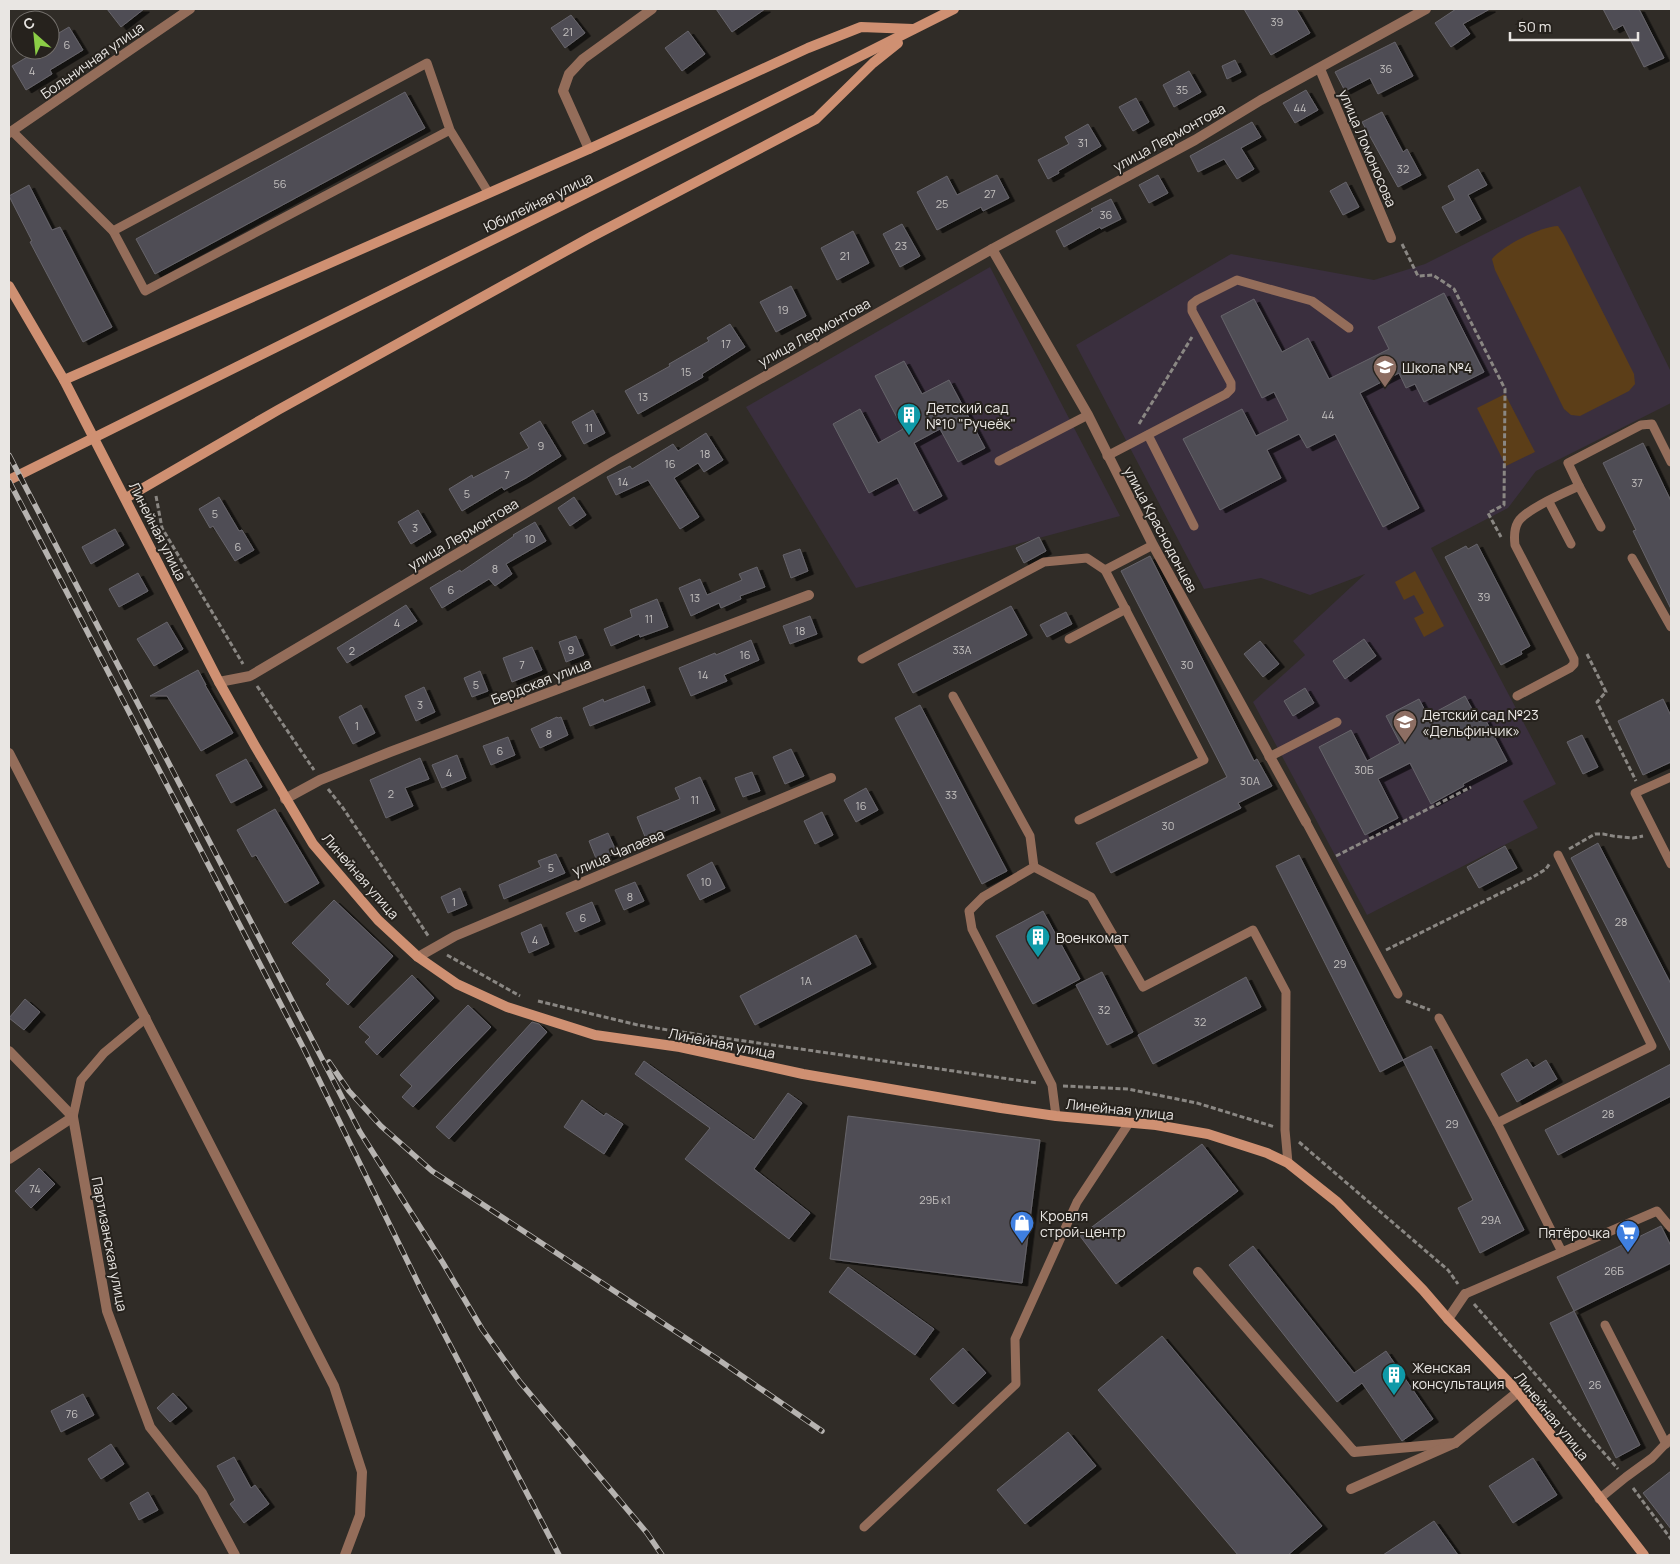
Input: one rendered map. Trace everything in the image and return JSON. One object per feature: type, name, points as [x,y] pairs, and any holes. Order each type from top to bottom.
[{"type":"main road","name":"Юбилейная улица","points":[[9,480],[954,9]]},
{"type":"main road","points":[[64,380],[589,148],[808,48],[860,27],[914,30]]},
{"type":"main road","points":[[126,498],[278,410],[591,237],[816,119],[873,62],[914,30]]},
{"type":"main road","name":"Линейная улица","points":[[9,286],[64,380],[219,682],[313,844],[378,920],[418,957],[457,984],[507,1007],[595,1035],[680,1047],[813,1075],[1001,1108],[1056,1116],[1156,1125],[1208,1134],[1266,1153],[1288,1163],[1337,1202],[1424,1290],[1448,1319],[1518,1392],[1644,1555]]},
{"type":"street","name":"Больничная улица","points":[[11,132],[190,9]]},
{"type":"street","points":[[589,148],[564,90],[569,74],[582,59],[652,9]]},
{"type":"street","name":"улица Лермонтова","points":[[219,682],[250,676],[614,460],[992,249],[1194,140],[1426,9]]},
{"type":"street","name":"улица Ломоносова","points":[[1320,69],[1391,238]]},
{"type":"street","name":"улица Краснодонцев","points":[[992,249],[1088,414],[1107,456],[1153,545],[1306,822]]},
{"type":"street","name":"Бердская улица","points":[[285,798],[320,780],[390,752],[809,594]]},
{"type":"street","points":[[9,753],[334,1386],[362,1472],[360,1515],[345,1555]]},
{"type":"street","name":"улица Чапаева","points":[[418,957],[455,936],[830,778]]},
{"type":"street","points":[[9,1051],[72,1117],[9,1159]]},
{"type":"street","name":"Партизанская улица","points":[[72,1117],[107,1311],[150,1427],[202,1493],[235,1555]]},
{"type":"street","points":[[1198,1272],[1354,1452],[1454,1443]]},
{"type":"street","points":[[1448,1319],[1465,1294]]},
{"type":"street","points":[[1351,1489],[1454,1443],[1518,1392]]},
{"type":"lane","points":[[113,231],[428,63],[450,130],[488,192]]},
{"type":"lane","points":[[11,132],[113,231],[145,291],[450,130]]},
{"type":"lane","points":[[1107,456],[1226,394],[1231,389],[1230,383],[1192,310],[1192,304],[1197,300],[1237,280],[1312,301],[1348,328]]},
{"type":"lane","points":[[998,461],[1088,414]]},
{"type":"lane","points":[[1601,527],[1568,463],[1640,425],[1652,424],[1671,462]]},
{"type":"lane","points":[[1148,435],[1194,526]]},
{"type":"lane","points":[[1517,696],[1570,668],[1574,664],[1574,659],[1515,545],[1514,535],[1517,523],[1525,514],[1579,486]]},
{"type":"lane","points":[[1549,502],[1571,544]]},
{"type":"lane","points":[[1105,570],[1153,545]]},
{"type":"lane","points":[[862,659],[1044,562],[1087,558],[1105,570],[1204,760],[1079,820]]},
{"type":"lane","points":[[1632,558],[1671,627]]},
{"type":"lane","points":[[1069,639],[1126,609]]},
{"type":"lane","points":[[953,696],[1030,836],[1034,866]]},
{"type":"lane","points":[[1269,756],[1337,722]]},
{"type":"lane","points":[[1671,777],[1635,793],[1671,864]]},
{"type":"lane","points":[[1306,822],[1398,994]]},
{"type":"lane","points":[[1497,1123],[1652,1046],[1558,855]]},
{"type":"lane","points":[[1034,866],[983,897],[968,911],[972,929],[1052,1085],[1056,1116]]},
{"type":"lane","points":[[1034,866],[1091,897],[1143,986],[1253,930],[1286,992],[1285,1130],[1288,1163]]},
{"type":"lane","points":[[72,1117],[82,1080],[104,1053],[146,1018]]},
{"type":"lane","points":[[1439,1018],[1497,1123],[1562,1252]]},
{"type":"lane","points":[[864,1527],[1016,1384],[1015,1339],[1077,1202],[1129,1122]]},
{"type":"lane","points":[[1465,1294],[1657,1211],[1671,1228]]},
{"type":"lane","points":[[1599,1499],[1652,1458],[1668,1441],[1605,1325]]},
{"type":"path","points":[[1126,446],[1200,324]]},
{"type":"path","points":[[1327,861],[1472,787]]},
{"type":"path","points":[[1376,954],[1533,877],[1546,869],[1558,855],[1595,834],[1633,838],[1656,833]]},
{"type":"path","points":[[1398,994],[1407,1001],[1429,1009],[1439,1018]]},
{"type":"shaded area","name":"Школа №4","points":[[1580,186],[1671,372],[1671,403],[1536,471],[1508,508],[1431,548],[1556,784],[1523,801],[1538,828],[1367,915],[1253,702],[1305,655],[1293,641],[1365,574],[1310,595],[1261,578],[1204,589],[1076,345],[1231,254],[1374,280],[1425,264]]},
{"type":"shaded area","points":[[1558,226],[1634,374],[1635,384],[1629,391],[1580,416],[1571,415],[1564,409],[1495,270],[1492,259],[1504,248],[1522,238],[1550,227]]},
{"type":"shaded area","points":[[990,267],[1120,516],[856,588],[746,407]]},
{"type":"shaded area","points":[[1505,394],[1535,452],[1506,466],[1477,408]]},
{"type":"shaded area","points":[[1415,571],[1444,626],[1424,637],[1414,618],[1424,613],[1414,595],[1404,600],[1395,582]]},
{"type":"building","points":[[107,9],[144,9],[121,27]]},
{"type":"building","points":[[716,9],[765,9],[732,32]]},
{"type":"building","points":[[1244,9],[1296,9],[1310,33],[1271,55]]},
{"type":"building","points":[[1456,9],[1490,9],[1463,24],[1470,34],[1451,47],[1435,23]]},
{"type":"building","points":[[1603,9],[1639,9],[1664,58],[1644,67],[1623,25],[1614,30]]},
{"type":"building","points":[[571,15],[585,33],[565,48],[551,28]]},
{"type":"building","points":[[69,27],[83,50],[50,70],[52,74],[26,90],[12,66],[22,60],[60,60],[60,32]]},
{"type":"building","points":[[688,31],[705,54],[682,71],[665,48]]},
{"type":"building","points":[[1395,42],[1413,76],[1378,94],[1370,78],[1345,91],[1335,72]]},
{"type":"building","points":[[1235,60],[1241,72],[1227,79],[1222,66]]},
{"type":"building","points":[[1189,71],[1201,92],[1174,107],[1163,85]]},
{"type":"building","points":[[1306,90],[1318,110],[1295,123],[1283,103]]},
{"type":"building","points":[[405,92],[425,128],[155,274],[136,239]]},
{"type":"building","points":[[1136,98],[1149,122],[1133,131],[1119,107]]},
{"type":"building","points":[[1382,112],[1403,152],[1407,149],[1421,175],[1398,187],[1362,122]]},
{"type":"building","points":[[1252,122],[1261,137],[1241,148],[1254,169],[1237,179],[1224,159],[1198,172],[1190,156]]},
{"type":"building","points":[[1088,124],[1101,146],[1058,171],[1059,173],[1048,179],[1038,160],[1069,144],[1065,137]]},
{"type":"building","points":[[1478,169],[1487,185],[1468,195],[1481,219],[1456,233],[1442,207],[1455,200],[1448,186]]},
{"type":"building","points":[[997,175],[1009,198],[983,211],[981,207],[937,230],[917,192],[947,176],[957,195]]},
{"type":"building","points":[[1158,175],[1168,193],[1149,203],[1139,185]]},
{"type":"building","points":[[1346,182],[1359,207],[1343,215],[1330,191]]},
{"type":"building","points":[[29,185],[52,230],[60,227],[112,327],[83,342],[30,242],[32,241],[9,196]]},
{"type":"building","points":[[1111,199],[1121,219],[1101,229],[1100,227],[1064,247],[1056,231]]},
{"type":"building","points":[[902,224],[920,256],[900,267],[883,234]]},
{"type":"building","points":[[853,231],[869,263],[837,280],[821,248]]},
{"type":"building","points":[[791,286],[806,316],[776,332],[760,302]]},
{"type":"building","points":[[1444,293],[1484,372],[1424,402],[1415,384],[1406,388],[1399,373],[1360,393],[1419,508],[1383,527],[1335,434],[1307,448],[1299,434],[1267,450],[1281,478],[1220,510],[1183,439],[1242,409],[1256,436],[1288,420],[1274,392],[1262,398],[1221,316],[1254,299],[1282,352],[1308,338],[1329,379],[1389,349],[1378,327]]},
{"type":"building","points":[[730,324],[745,347],[702,374],[703,377],[638,414],[625,391],[670,366],[669,364],[709,341],[707,338]]},
{"type":"building","name":"Детский сад №10 \"Ручеёк\"","points":[[904,361],[922,394],[949,380],[985,448],[958,462],[940,429],[914,443],[942,496],[914,511],[897,478],[869,493],[833,424],[860,409],[878,443],[903,429],[875,376]]},
{"type":"building","points":[[593,410],[605,433],[584,444],[572,422]]},
{"type":"building","points":[[540,421],[561,456],[526,478],[504,490],[502,487],[462,511],[449,489],[472,475],[473,478],[529,448],[520,433]]},
{"type":"building","points":[[706,433],[723,460],[704,472],[698,463],[674,478],[699,517],[680,529],[648,480],[616,495],[607,477],[630,466],[632,469],[673,444],[678,451]]},
{"type":"building","points":[[1643,443],[1671,501],[1671,609],[1633,531],[1636,530],[1603,463]]},
{"type":"building","points":[[219,497],[239,531],[242,530],[254,550],[235,561],[213,526],[210,528],[199,509]]},
{"type":"building","points":[[574,497],[586,515],[570,526],[558,508]]},
{"type":"building","points":[[418,510],[431,532],[411,544],[398,522]]},
{"type":"building","points":[[535,522],[546,541],[506,564],[512,574],[495,586],[489,579],[442,608],[430,588],[460,570],[461,572],[513,535]]},
{"type":"building","points":[[115,529],[124,545],[91,564],[82,547]]},
{"type":"building","points":[[1039,537],[1046,551],[1024,563],[1016,548]]},
{"type":"building","points":[[1477,544],[1530,646],[1521,651],[1522,654],[1501,665],[1445,557],[1466,546],[1468,549]]},
{"type":"building","points":[[800,549],[808,571],[791,578],[783,555]]},
{"type":"building","points":[[1150,556],[1254,761],[1257,759],[1272,786],[1238,803],[1241,808],[1111,873],[1096,843],[1227,777],[1121,571]]},
{"type":"building","points":[[757,567],[765,587],[740,596],[741,599],[721,608],[719,603],[691,616],[679,588],[700,579],[707,595],[742,580],[739,574]]},
{"type":"building","points":[[138,573],[148,591],[119,607],[109,589]]},
{"type":"building","points":[[657,599],[668,627],[640,637],[639,634],[611,646],[604,629],[632,617],[630,610]]},
{"type":"building","points":[[406,605],[417,621],[347,663],[337,648]]},
{"type":"building","points":[[1011,606],[1027,635],[913,693],[898,664]]},
{"type":"building","points":[[1066,612],[1072,624],[1047,637],[1040,625]]},
{"type":"building","points":[[810,616],[817,634],[790,644],[783,626]]},
{"type":"building","points":[[167,622],[183,649],[154,666],[137,639]]},
{"type":"building","points":[[576,636],[584,655],[566,662],[559,642]]},
{"type":"building","points":[[1364,639],[1376,656],[1345,679],[1333,661]]},
{"type":"building","points":[[751,640],[759,660],[724,675],[727,681],[691,696],[679,668]]},
{"type":"building","points":[[1260,641],[1279,664],[1263,677],[1244,654]]},
{"type":"building","points":[[532,647],[542,670],[512,682],[503,658]]},
{"type":"building","points":[[198,670],[233,733],[201,751],[167,696],[150,696]]},
{"type":"building","points":[[480,671],[488,691],[472,697],[464,678]]},
{"type":"building","points":[[644,686],[650,702],[590,726],[583,708],[603,699],[604,702]]},
{"type":"building","points":[[424,687],[435,712],[416,721],[405,696]]},
{"type":"building","points":[[1305,688],[1314,703],[1293,716],[1284,701]]},
{"type":"building","points":[[1465,696],[1479,722],[1485,719],[1507,761],[1463,784],[1464,786],[1431,804],[1410,763],[1378,779],[1398,818],[1365,835],[1319,747],[1351,730],[1367,761],[1400,743],[1386,716],[1419,699],[1428,716]]},
{"type":"building","points":[[1663,699],[1671,716],[1671,762],[1643,775],[1618,721]]},
{"type":"building","points":[[361,705],[375,733],[353,744],[339,717]]},
{"type":"building","points":[[920,705],[1007,871],[982,884],[895,718]]},
{"type":"building","points":[[561,717],[568,735],[540,748],[531,729]]},
{"type":"building","points":[[1582,735],[1598,767],[1583,774],[1567,742]]},
{"type":"building","points":[[508,737],[515,755],[491,765],[483,746]]},
{"type":"building","points":[[791,749],[804,776],[785,784],[773,757]]},
{"type":"building","points":[[457,755],[466,778],[442,788],[432,765]]},
{"type":"building","points":[[420,758],[429,779],[405,788],[413,806],[386,818],[370,780]]},
{"type":"building","points":[[246,759],[262,787],[231,803],[216,775]]},
{"type":"building","points":[[752,772],[760,791],[743,797],[735,778]]},
{"type":"building","points":[[700,777],[715,810],[646,839],[637,817],[680,799],[675,788]]},
{"type":"building","points":[[866,788],[878,810],[856,822],[844,800]]},
{"type":"building","points":[[275,809],[319,883],[285,903],[256,855],[252,857],[237,830]]},
{"type":"building","points":[[822,812],[833,835],[815,844],[804,821]]},
{"type":"building","points":[[608,833],[617,853],[597,861],[589,841]]},
{"type":"building","points":[[1598,843],[1671,984],[1671,1052],[1571,858]]},
{"type":"building","points":[[1505,846],[1517,868],[1479,888],[1467,867]]},
{"type":"building","points":[[556,854],[565,873],[504,899],[499,885],[541,867],[538,861]]},
{"type":"building","points":[[1299,855],[1403,1060],[1380,1072],[1276,866]]},
{"type":"building","points":[[712,862],[725,888],[700,900],[687,875]]},
{"type":"building","points":[[635,882],[644,901],[624,910],[615,890]]},
{"type":"building","points":[[460,888],[467,905],[448,913],[441,897]]},
{"type":"building","points":[[334,900],[393,956],[348,1005],[326,984],[330,980],[292,943]]},
{"type":"building","points":[[592,902],[600,921],[575,932],[566,913]]},
{"type":"building","name":"Военкомат","points":[[1043,911],[1080,979],[1033,1004],[996,936]]},
{"type":"building","points":[[541,924],[549,944],[529,953],[521,933]]},
{"type":"building","points":[[856,935],[871,964],[755,1025],[740,996]]},
{"type":"building","points":[[1102,972],[1133,1032],[1107,1045],[1076,985]]},
{"type":"building","points":[[412,975],[434,998],[377,1055],[365,1042],[370,1037],[359,1027]]},
{"type":"building","points":[[1246,977],[1261,1007],[1153,1064],[1138,1035]]},
{"type":"building","points":[[25,999],[40,1012],[24,1030],[9,1018]]},
{"type":"building","points":[[468,1005],[491,1027],[413,1107],[402,1097],[412,1086],[400,1075]]},
{"type":"building","points":[[532,1022],[539,1024],[547,1032],[449,1139],[436,1127]]},
{"type":"building","points":[[1431,1046],[1524,1230],[1480,1253],[1458,1208],[1473,1200],[1403,1060]]},
{"type":"building","points":[[1527,1059],[1533,1068],[1546,1060],[1557,1079],[1517,1102],[1501,1074]]},
{"type":"building","points":[[644,1061],[754,1140],[788,1093],[802,1103],[754,1169],[810,1213],[789,1239],[685,1159],[710,1128],[635,1074]]},
{"type":"building","points":[[1671,1064],[1671,1096],[1558,1155],[1545,1130]]},
{"type":"building","points":[[582,1100],[604,1116],[606,1113],[623,1124],[604,1154],[564,1127]]},
{"type":"building","points":[[848,1116],[1040,1140],[1022,1283],[830,1259]]},
{"type":"building","points":[[1202,1144],[1238,1191],[1116,1284],[1080,1236]]},
{"type":"building","points":[[39,1168],[55,1184],[31,1208],[15,1191]]},
{"type":"building","points":[[1661,1226],[1671,1246],[1671,1263],[1574,1311],[1557,1277]]},
{"type":"building","points":[[1253,1246],[1354,1373],[1386,1351],[1433,1419],[1402,1441],[1362,1383],[1337,1402],[1229,1265]]},
{"type":"building","points":[[848,1267],[934,1329],[915,1355],[829,1292]]},
{"type":"building","points":[[1574,1311],[1640,1445],[1616,1458],[1550,1323]]},
{"type":"building","points":[[1162,1336],[1322,1526],[1288,1555],[1238,1555],[1098,1390]]},
{"type":"building","points":[[963,1348],[986,1373],[953,1404],[930,1379]]},
{"type":"building","points":[[173,1393],[187,1408],[170,1422],[157,1408]]},
{"type":"building","points":[[83,1394],[94,1415],[61,1432],[51,1411]]},
{"type":"building","points":[[1068,1432],[1096,1466],[1025,1524],[997,1490]]},
{"type":"building","points":[[111,1444],[124,1464],[101,1479],[88,1459]]},
{"type":"building","points":[[234,1457],[251,1488],[255,1485],[269,1504],[244,1523],[230,1504],[235,1500],[217,1466]]},
{"type":"building","points":[[1533,1458],[1557,1495],[1513,1523],[1489,1486]]},
{"type":"building","points":[[1671,1471],[1671,1529],[1643,1493]]},
{"type":"building","points":[[148,1492],[158,1510],[139,1520],[130,1503]]},
{"type":"building","points":[[1434,1521],[1458,1555],[1383,1555]]},
{"type":"railway","points":[[9,455],[360,1132],[443,1263],[482,1329],[520,1382],[647,1533],[662,1555]]},
{"type":"railway","points":[[9,481],[304,1049],[421,1289],[559,1555]]},
{"type":"railway","points":[[329,1062],[349,1091],[381,1126],[432,1171],[716,1358],[822,1431]]},
{"type":"place","name":"Школа №4","points":[[1385,388]]},
{"type":"place","name":"Детский сад №10 \"Ручеёк\"","points":[[909,436]]},
{"type":"place","name":"Детский сад №23 «Дельфинчик»","points":[[1405,743]]},
{"type":"place","name":"Военкомат","points":[[1038,958]]},
{"type":"place","name":"Кровля строй-центр","points":[[1022,1244]]},
{"type":"place","name":"Пятёрочка","points":[[1628,1253]]},
{"type":"place","name":"Женская консультация","points":[[1394,1396]]}]
